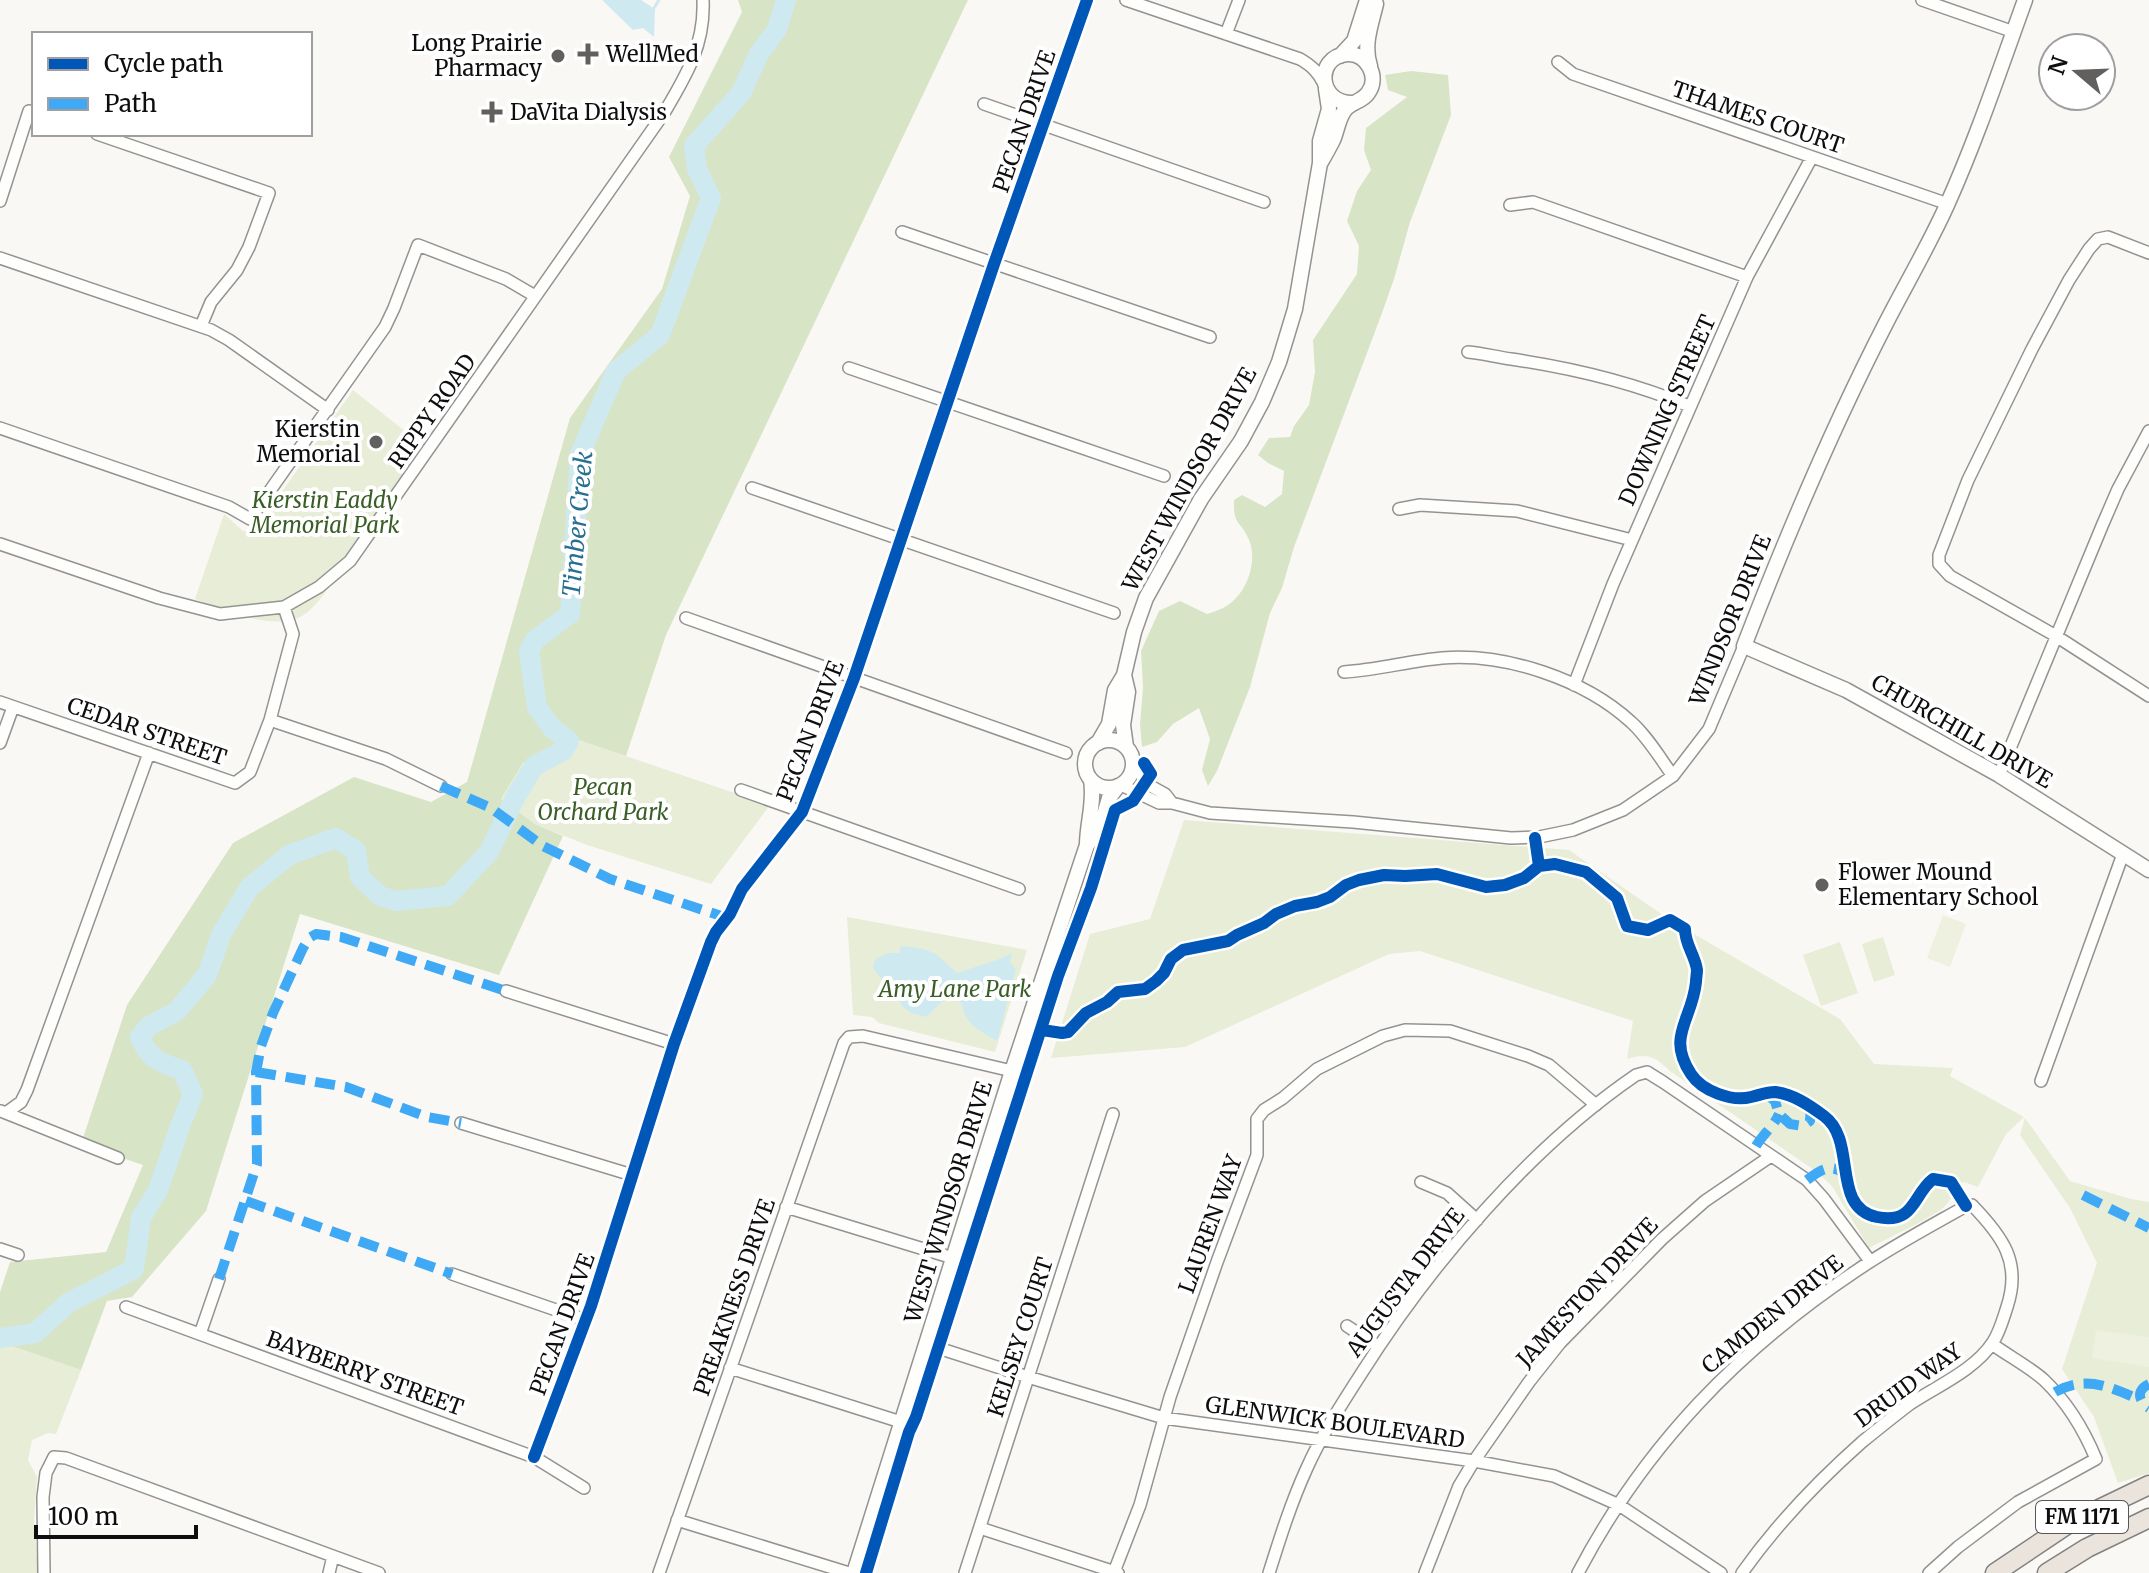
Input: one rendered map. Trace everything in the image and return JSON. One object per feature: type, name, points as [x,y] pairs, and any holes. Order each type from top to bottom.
[{"type":"main road","name":"FM 1171","points":[[1995,1573],[2068,1524],[2149,1485]]},
{"type":"main road","name":"FM 1171","points":[[2047,1573],[2087,1548],[2149,1518]]},
{"type":"street","name":"RIPPY ROAD","points":[[0,544],[159,598],[220,614],[284,607],[319,587],[350,561],[664,113],[689,72],[700,37],[703,0]]},
{"type":"street","name":"PECAN DRIVE","points":[[534,1457],[609,1251],[674,1044],[716,932],[730,914],[742,889],[802,812],[854,678],[1087,0]]},
{"type":"street","points":[[1126,0],[1300,59],[1320,75],[1333,98],[1339,102],[1354,103]]},
{"type":"street","points":[[1226,34],[1239,0]]},
{"type":"street","name":"WEST WINDSOR DRIVE","points":[[851,1573],[1087,845],[1087,827],[1094,796],[1085,759],[1109,724],[1115,690],[1124,675],[1146,598],[1201,499],[1241,441],[1279,362],[1295,309],[1320,163],[1320,141],[1329,109],[1324,79],[1328,66],[1347,50],[1357,36],[1367,0]]},
{"type":"street","name":"WEST WINDSOR DRIVE","points":[[1320,163],[1345,110],[1371,89],[1373,74],[1366,44],[1376,4],[1374,0]]},
{"type":"street","points":[[1922,0],[2014,32]]},
{"type":"street","name":"WINDSOR DRIVE","points":[[1120,786],[1159,803],[1172,803],[1210,813],[1353,822],[1511,838],[1539,837],[1573,830],[1623,810],[1673,776],[1709,729],[1790,530],[1848,401],[1948,204],[1974,142],[2025,0]]},
{"type":"street","points":[[1300,59],[1326,60],[1352,54],[1370,67]]},
{"type":"street","name":"THAMES COURT","points":[[1558,62],[1573,74],[1948,204]]},
{"type":"street","points":[[984,104],[1264,202]]},
{"type":"street","points":[[0,201],[32,112]]},
{"type":"street","points":[[103,136],[269,193],[249,247],[237,270],[211,302],[201,326]]},
{"type":"street","name":"DOWNING STREET","points":[[1574,685],[1632,540],[1747,277],[1812,157]]},
{"type":"street","points":[[1510,205],[1533,202],[1747,277]]},
{"type":"street","points":[[902,232],[1210,337]]},
{"type":"street","points":[[2149,253],[2108,237],[2098,239],[2089,249],[2032,349],[1968,480],[1939,555],[1939,564],[1950,576],[2056,636],[2149,696]]},
{"type":"street","points":[[0,428],[229,507],[250,519],[385,327],[418,245],[506,279],[535,296]]},
{"type":"street","points":[[0,258],[201,326],[229,340],[328,410]]},
{"type":"street","points":[[1468,352],[1602,376],[1689,406]]},
{"type":"street","points":[[849,368],[1164,476]]},
{"type":"street","points":[[1999,775],[2113,501],[2149,431]]},
{"type":"street","points":[[752,488],[1114,613]]},
{"type":"street","points":[[1399,509],[1420,505],[1517,511],[1632,540]]},
{"type":"street","name":"CEDAR STREET","points":[[0,702],[235,783],[250,772],[270,720],[293,634],[284,607]]},
{"type":"street","points":[[686,618],[1066,753]]},
{"type":"street","name":"CHURCHILL DRIVE","points":[[1744,646],[1846,690],[1999,775],[2149,870]]},
{"type":"street","points":[[1344,672],[1445,658],[1492,660],[1549,673],[1604,702],[1633,723],[1673,776]]},
{"type":"street","name":"WEST WINDSOR DRIVE","points":[[1087,845],[1100,829],[1109,798],[1130,774],[1133,763],[1126,747],[1123,725],[1128,692],[1124,675]]},
{"type":"street","points":[[0,743],[13,707]]},
{"type":"street","points":[[270,720],[386,759],[441,786]]},
{"type":"street","points":[[1098,743],[1116,741],[1126,747]]},
{"type":"street","points":[[3,1112],[21,1102],[27,1090],[149,753]]},
{"type":"street","name":"WINDSOR DRIVE","points":[[1133,763],[1147,784],[1165,794],[1172,803]]},
{"type":"street","points":[[1091,780],[1106,788],[1120,786]]},
{"type":"street","points":[[741,790],[1019,889]]},
{"type":"street","points":[[2041,1081],[2123,854]]},
{"type":"street","points":[[506,991],[674,1044]]},
{"type":"street","name":"LAUREN WAY","points":[[1116,1572],[1140,1505],[1164,1418],[1257,1155],[1257,1119],[1272,1104],[1317,1069],[1383,1036],[1405,1030],[1450,1031],[1528,1056],[1549,1065],[1596,1105]]},
{"type":"street","name":"PREAKNESS DRIVE","points":[[659,1573],[840,1052],[849,1037],[863,1036],[1012,1071]]},
{"type":"street","name":"AUGUSTA DRIVE","points":[[1269,1573],[1301,1483],[1321,1441],[1377,1346],[1477,1220],[1539,1156],[1596,1105],[1636,1075],[1647,1072],[1771,1156]]},
{"type":"street","points":[[3,1112],[118,1158]]},
{"type":"street","name":"KELSEY COURT","points":[[965,1573],[1113,1114]]},
{"type":"street","points":[[461,1123],[632,1175]]},
{"type":"street","points":[[1771,1156],[1807,1180],[1870,1261]]},
{"type":"street","name":"JAMESTON DRIVE","points":[[1425,1573],[1459,1486],[1529,1382],[1560,1343],[1683,1220],[1705,1201],[1771,1156]]},
{"type":"street","points":[[1421,1182],[1447,1193],[1477,1220]]},
{"type":"street","name":"CAMDEN DRIVE","points":[[1578,1573],[1592,1546],[1652,1456],[1730,1370],[1795,1315],[1870,1261],[1972,1205]]},
{"type":"street","name":"DRUID WAY","points":[[1742,1573],[1801,1501],[1862,1443],[1908,1406],[1966,1369],[1992,1344],[2010,1297],[2012,1261],[1994,1227],[1972,1205]]},
{"type":"street","points":[[786,1207],[953,1258]]},
{"type":"street","points":[[0,1249],[18,1255]]},
{"type":"street","points":[[452,1274],[585,1320]]},
{"type":"street","points":[[200,1334],[219,1279]]},
{"type":"street","name":"BAYBERRY STREET","points":[[126,1307],[534,1457],[584,1488]]},
{"type":"street","points":[[1347,1326],[1377,1346]]},
{"type":"street","name":"GLENWICK BOULEVARD","points":[[926,1344],[1164,1418],[1474,1461],[1554,1476],[1619,1505],[1721,1573]]},
{"type":"street","points":[[1929,1573],[2018,1502],[2096,1459],[2065,1403],[2042,1378],[1992,1344]]},
{"type":"street","points":[[730,1368],[901,1422]]},
{"type":"street","points":[[44,1573],[43,1497],[46,1473],[54,1457],[66,1458],[379,1573]]},
{"type":"street","points":[[677,1520],[851,1573]]},
{"type":"street","points":[[980,1528],[1116,1572]]},
{"type":"street","points":[[329,1573],[333,1556]]},
{"type":"green space","points":[[738,0],[968,0],[666,635],[626,756],[561,734],[556,744],[542,756],[523,763],[501,799],[535,824],[563,836],[499,975],[300,914],[206,1211],[132,1297],[107,1301],[81,1370],[0,1342],[0,1292],[10,1262],[106,1252],[143,1165],[81,1144],[127,1005],[233,843],[354,777],[431,802],[467,782],[570,418],[662,289],[690,196],[669,157],[742,12]]},
{"type":"green space","points":[[1411,71],[1448,75],[1451,115],[1410,222],[1382,313],[1294,547],[1282,588],[1270,613],[1250,687],[1217,771],[1208,786],[1202,770],[1210,739],[1199,708],[1173,724],[1157,742],[1142,747],[1141,651],[1159,611],[1180,601],[1207,614],[1229,604],[1244,587],[1252,555],[1246,534],[1236,519],[1234,500],[1242,495],[1265,507],[1282,494],[1284,471],[1258,455],[1269,438],[1290,437],[1309,405],[1315,372],[1313,340],[1357,274],[1359,246],[1347,221],[1357,191],[1371,170],[1364,150],[1366,128],[1407,97],[1388,90],[1385,75]]},
{"type":"green space","name":"Kierstin Eaddy Memorial Park","points":[[353,390],[425,447],[322,597],[302,616],[277,622],[248,617],[195,599],[224,514],[243,531],[259,530],[267,522],[272,506]]},
{"type":"green space","name":"Pecan Orchard Park","points":[[561,734],[770,805],[711,884],[587,845],[535,824],[501,799],[523,763],[542,756],[556,744]]},
{"type":"green space","points":[[1184,820],[1569,850],[1670,920],[1840,1019],[1874,1064],[1953,1068],[1950,1076],[2024,1117],[2006,1134],[1978,1187],[1964,1182],[1939,1211],[1869,1248],[1832,1186],[1817,1172],[1655,1059],[1640,1056],[1627,1059],[1633,1021],[1420,951],[1389,954],[1185,1047],[1051,1058],[1090,934],[1150,919]]},
{"type":"green space","points":[[1943,915],[1966,924],[1950,967],[1927,958]]},
{"type":"green space","name":"Amy Lane Park","points":[[847,917],[1027,950],[995,1052],[879,1023],[872,1017],[853,1015]]},
{"type":"green space","points":[[1883,937],[1895,975],[1874,982],[1862,944]]},
{"type":"green space","points":[[1840,942],[1858,993],[1821,1006],[1803,955]]},
{"type":"green space","points":[[2025,1118],[2070,1181],[2149,1202],[2149,1473],[2118,1483],[2094,1417],[2062,1369],[2097,1263],[2070,1208],[2020,1135]]},
{"type":"green space","points":[[2096,1330],[2149,1337],[2149,1367],[2092,1358]]},
{"type":"green space","points":[[0,1342],[81,1370],[56,1434],[48,1433],[32,1440],[28,1460],[37,1477],[34,1520],[38,1573],[0,1573]]},
{"type":"water","points":[[602,0],[641,0],[655,9],[654,37],[643,28],[633,30]]},
{"type":"water","points":[[901,946],[933,953],[957,973],[1012,953],[1010,962],[1016,970],[997,1041],[970,1022],[962,1004],[954,998],[944,1000],[926,1017],[911,1013],[902,1006],[894,990],[873,968],[875,960],[888,953],[899,953]]},
{"type":"waterway","points":[[654,8],[659,0]]},
{"type":"waterway","name":"Timber Creek","points":[[0,1338],[35,1333],[68,1303],[134,1269],[141,1218],[158,1190],[193,1094],[182,1070],[156,1059],[140,1037],[149,1026],[177,1011],[207,975],[221,935],[249,888],[289,855],[336,838],[356,851],[360,877],[380,896],[396,901],[448,896],[489,852],[534,766],[563,751],[569,741],[552,728],[537,707],[529,651],[535,640],[570,614],[580,454],[616,371],[660,335],[711,198],[697,169],[694,146],[741,93],[759,54],[777,29],[786,0]]},
{"type":"marked path","points":[[441,786],[491,808],[543,846],[610,879],[727,918]]},
{"type":"marked path","points":[[219,1279],[257,1164],[256,1072],[261,1046],[273,1013],[309,938],[316,934],[341,937],[506,991]]},
{"type":"marked path","points":[[256,1072],[346,1087],[427,1117],[461,1123]]},
{"type":"marked path","points":[[1765,1093],[1775,1101],[1779,1114],[1790,1124],[1803,1126],[1810,1121],[1811,1107]]},
{"type":"marked path","points":[[1756,1146],[1779,1114]]},
{"type":"marked path","points":[[1807,1180],[1830,1168],[1846,1175]]},
{"type":"marked path","points":[[2083,1195],[2149,1228]]},
{"type":"marked path","points":[[246,1201],[452,1274]]},
{"type":"marked path","points":[[2055,1392],[2077,1384],[2098,1385],[2140,1400]]},
{"type":"marked path","points":[[2149,1384],[2142,1389],[2140,1396],[2149,1408]]},
{"type":"cycle path","points":[[534,1457],[591,1306],[674,1044],[711,942],[742,889],[802,812],[854,678],[1087,0]]},
{"type":"cycle path","points":[[866,1573],[1058,976],[1091,888],[1115,810],[1133,801],[1151,774],[1144,763]]},
{"type":"cycle path","points":[[1042,1030],[1068,1032],[1086,1013],[1118,992],[1145,989],[1164,973],[1171,959],[1183,950],[1228,941],[1276,914],[1330,897],[1359,880],[1384,875],[1437,874],[1486,887],[1505,885],[1524,878],[1539,866],[1535,838]]},
{"type":"cycle path","points":[[1539,866],[1555,864],[1586,872],[1617,898],[1627,926],[1648,930],[1670,920],[1685,929],[1697,972],[1681,1049],[1691,1074],[1702,1085],[1718,1094],[1735,1098],[1782,1093],[1824,1116],[1834,1127],[1840,1141],[1849,1187],[1854,1201],[1863,1211],[1877,1217],[1899,1217],[1912,1207],[1933,1179],[1951,1182],[1966,1206]]},
{"type":"place","name":"WellMed","points":[[588,54]]},
{"type":"place","name":"Long Prairie Pharmacy","points":[[558,56]]},
{"type":"place","name":"DaVita Dialysis","points":[[492,112]]},
{"type":"place","name":"Kierstin Memorial","points":[[376,442]]},
{"type":"place","name":"Flower Mound Elementary School","points":[[1822,885]]}]
